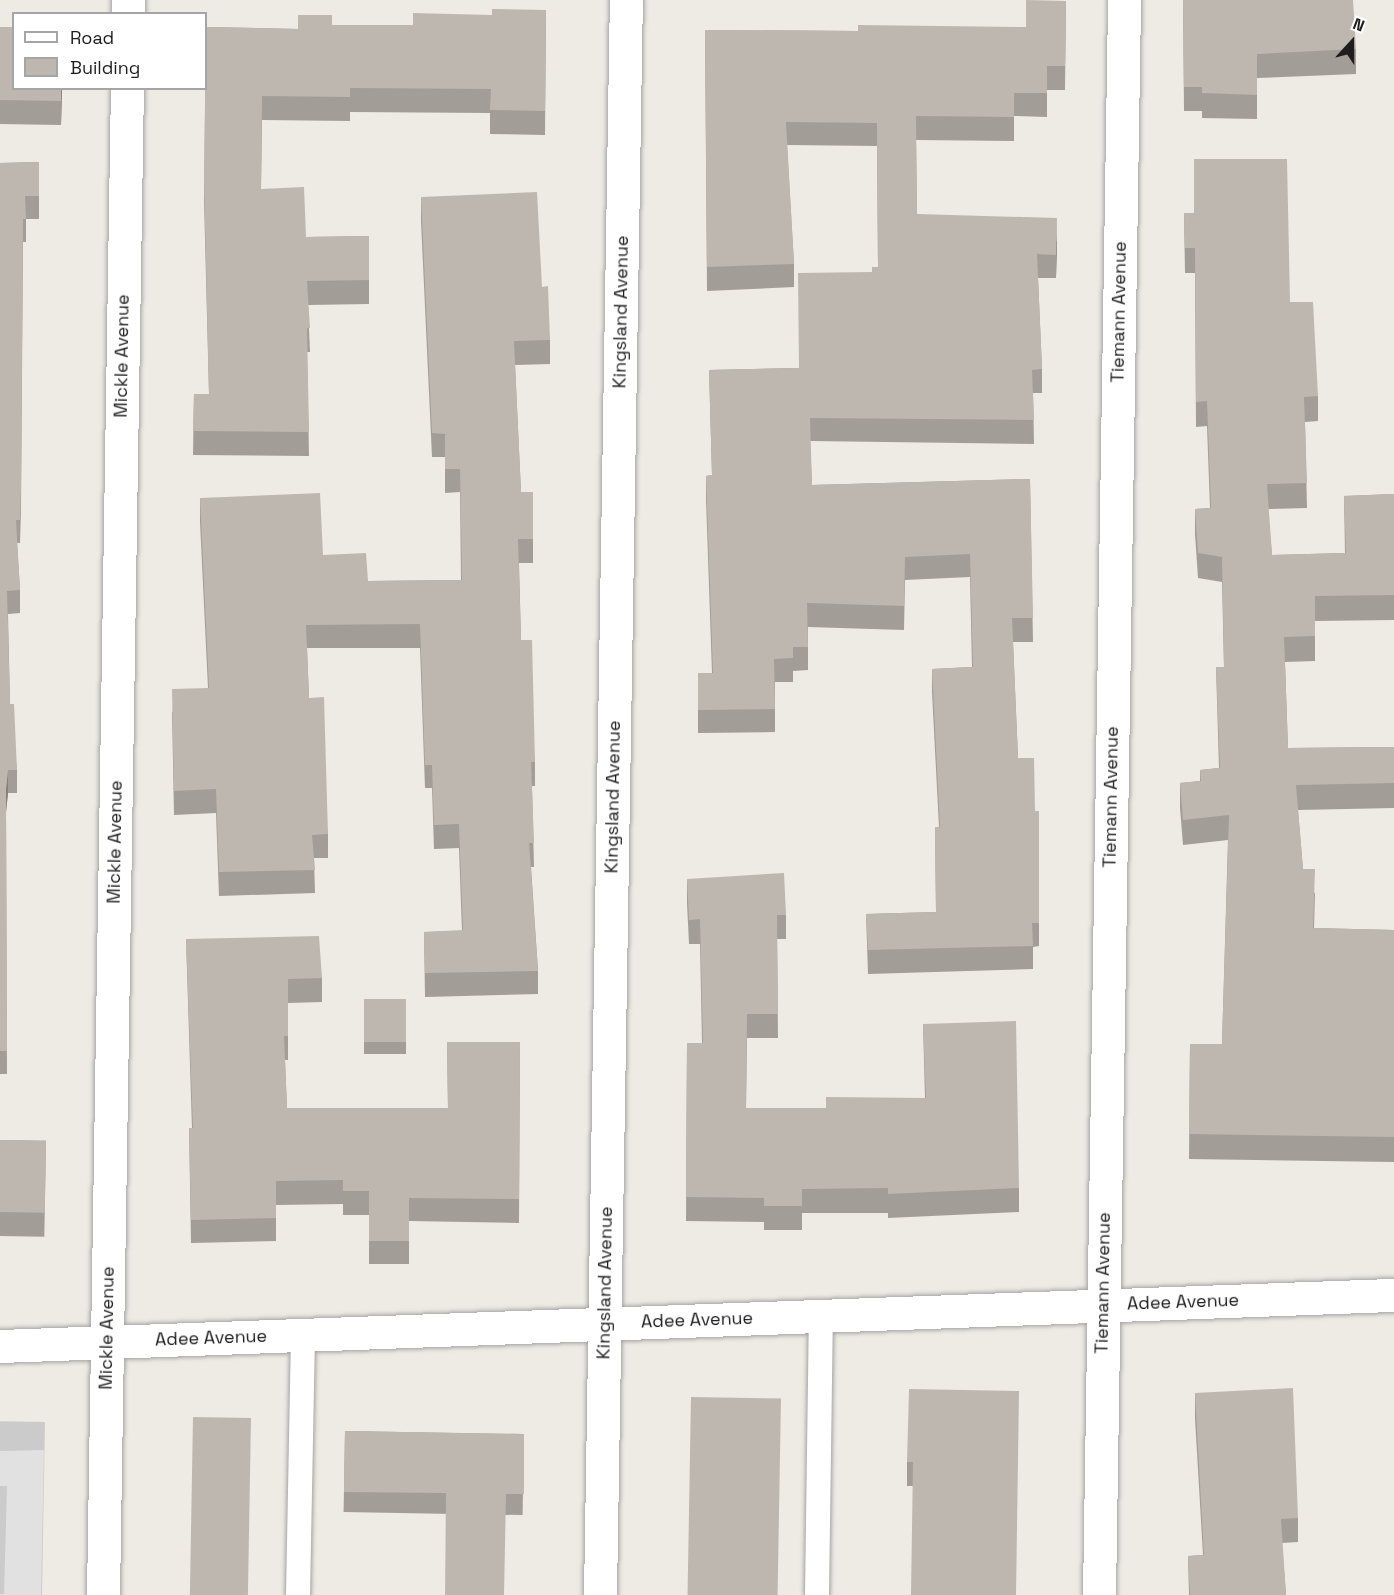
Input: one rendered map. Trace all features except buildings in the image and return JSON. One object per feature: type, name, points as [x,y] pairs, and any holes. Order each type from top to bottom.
[{"type":"street","name":"Kingsland Avenue","points":[[600,1595],[626,0]]},
{"type":"street","name":"Tiemann Avenue","points":[[1098,1595],[1124,0]]},
{"type":"street","name":"Mickle Avenue","points":[[103,1595],[127,90]]},
{"type":"street","name":"Adee Avenue","points":[[0,1346],[1394,1295]]},
{"type":"lane","points":[[817,1595],[821,1316]]},
{"type":"lane","points":[[298,1595],[303,1335]]},
{"type":"shaded area","points":[[0,1421],[45,1422],[42,1595],[0,1594]]},
{"type":"shaded area","points":[[44,1450],[41,1595],[4,1595],[7,1486],[0,1486],[0,1451]]}]
